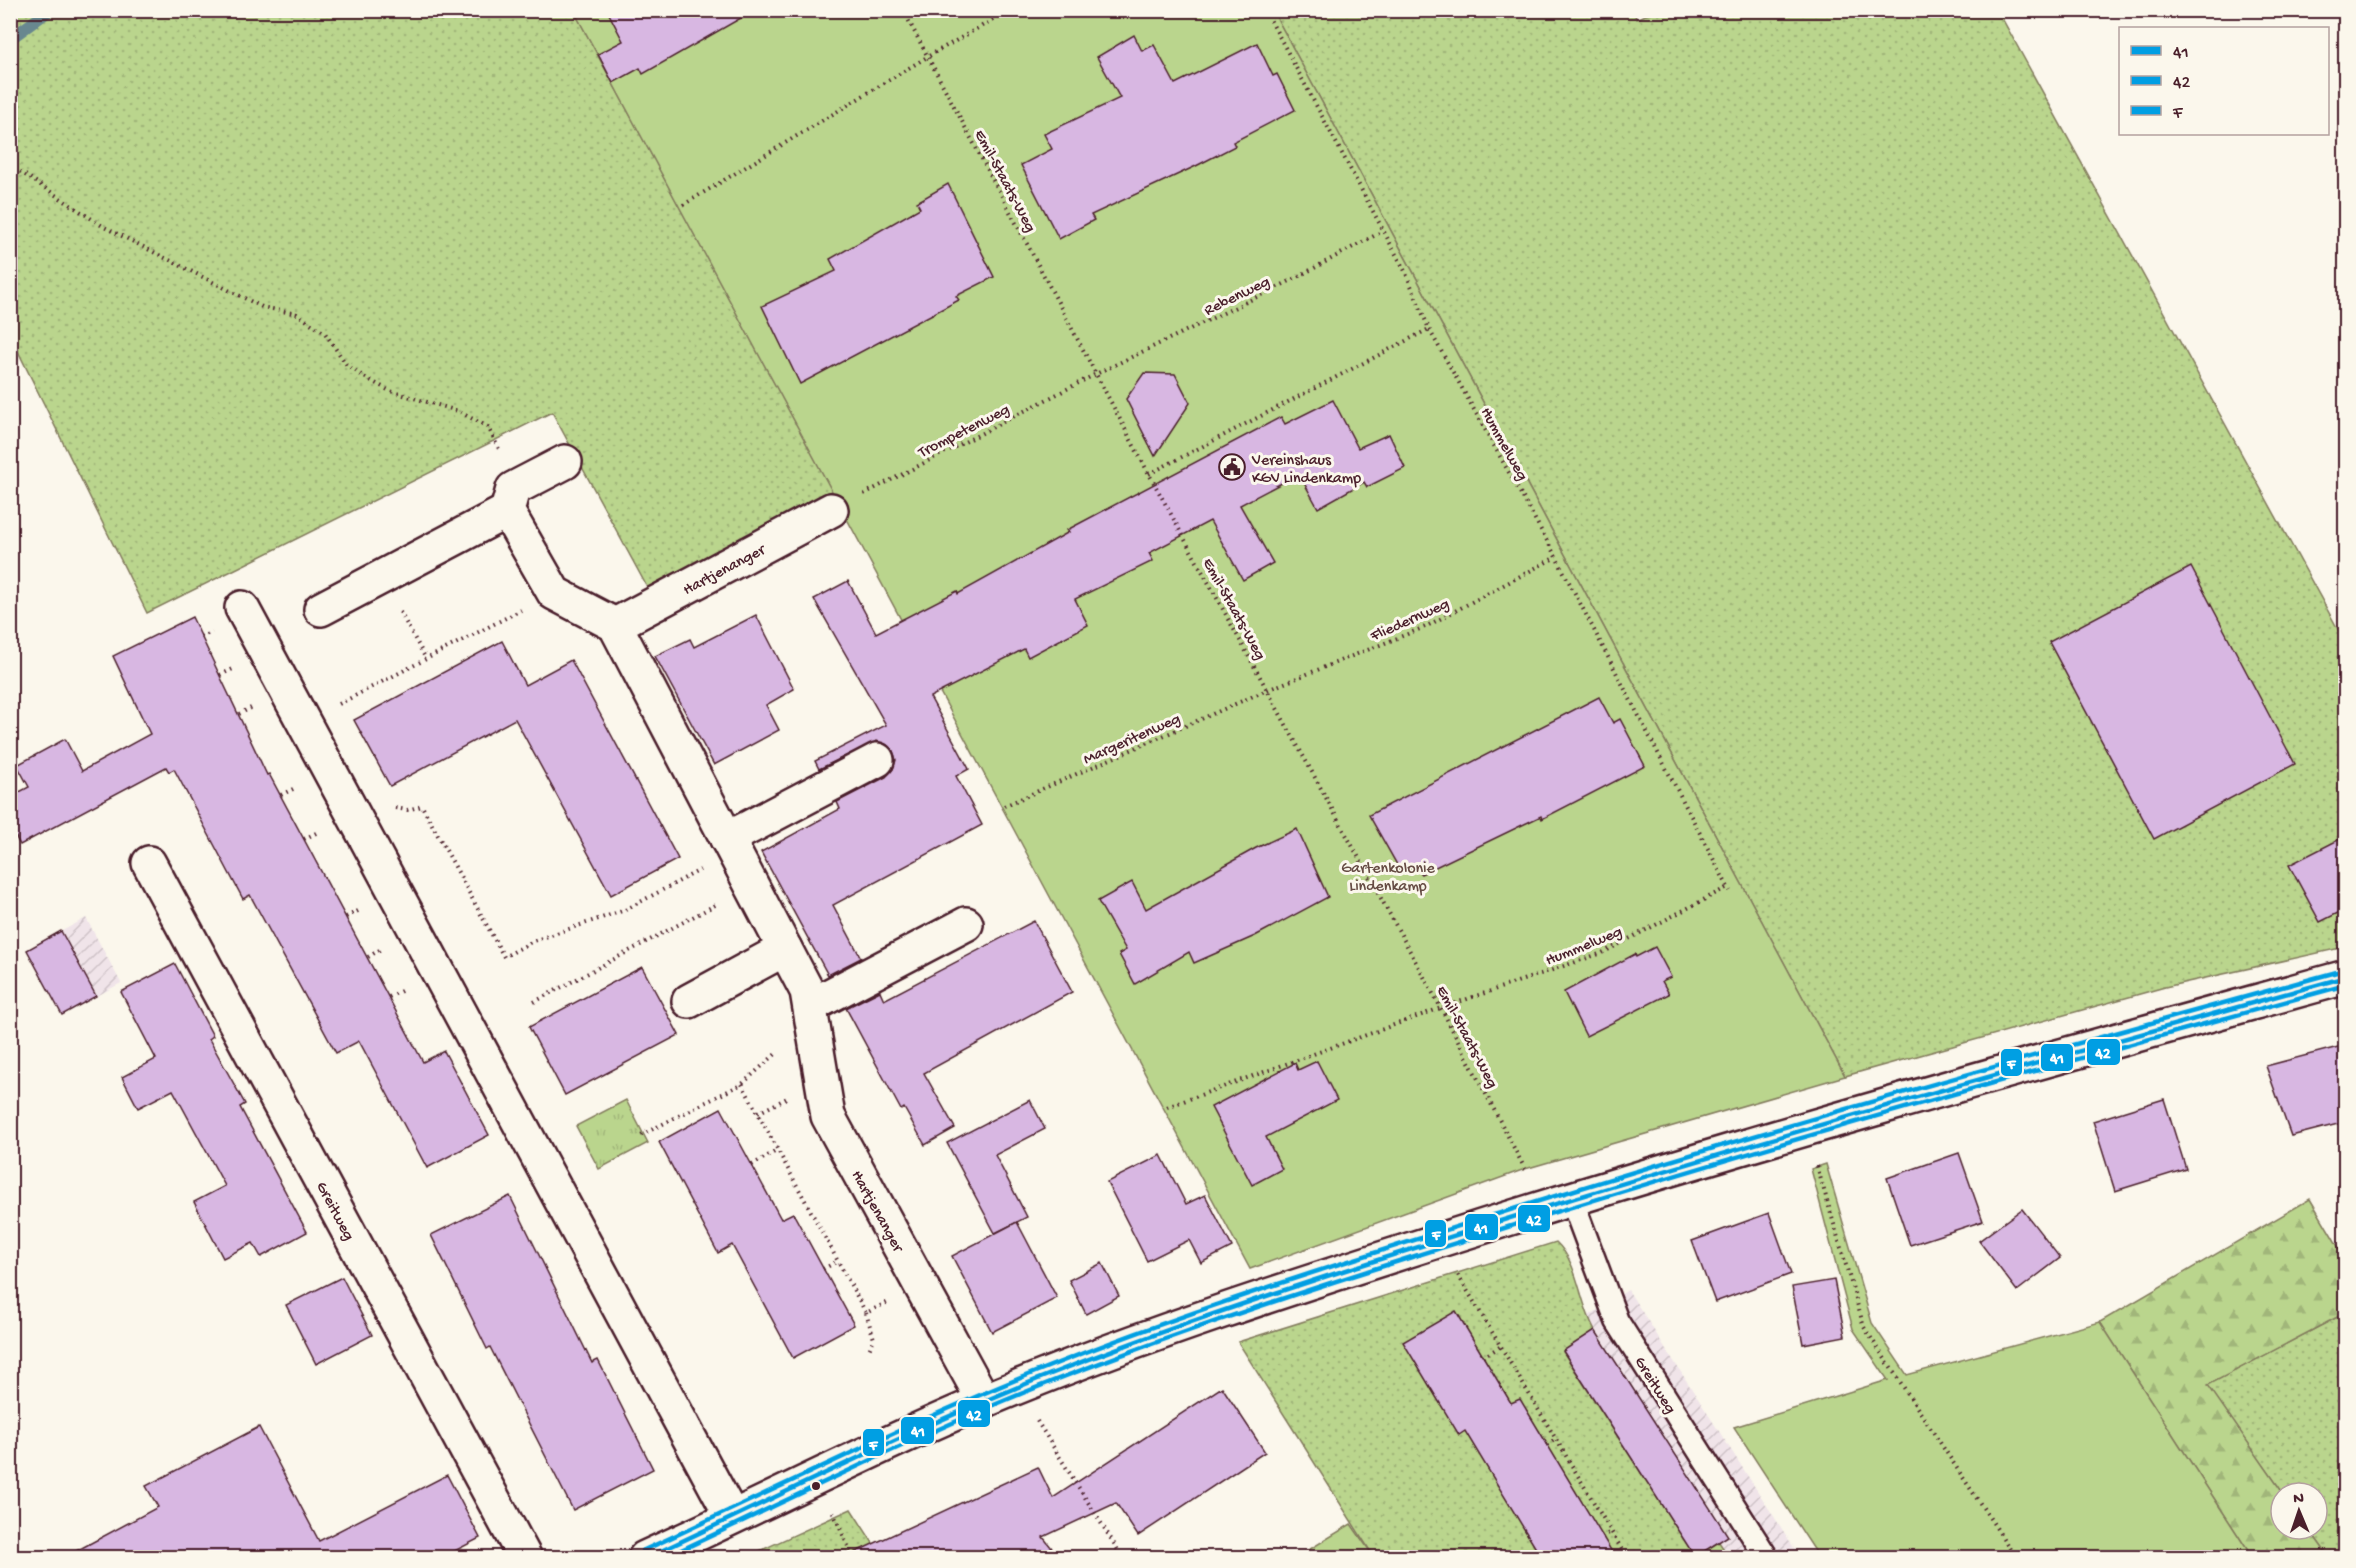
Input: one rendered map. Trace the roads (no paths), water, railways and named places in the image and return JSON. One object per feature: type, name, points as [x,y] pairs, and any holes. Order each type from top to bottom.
[{"type":"street","points":[[321,609],[380,578],[510,500],[565,462]]},
{"type":"street","points":[[510,500],[554,593],[615,625]]},
{"type":"street","name":"Hartjenanger","points":[[831,510],[615,625],[807,992],[828,1116],[984,1401]]},
{"type":"street","points":[[242,608],[732,1517]]},
{"type":"street","points":[[731,846],[877,760]]},
{"type":"street","name":"Greitweg","points":[[149,863],[525,1557]]},
{"type":"street","points":[[811,1014],[966,924]]},
{"type":"street","points":[[689,1000],[785,949]]},
{"type":"street","points":[[645,1557],[984,1401],[1272,1294],[1571,1198],[1805,1128],[2346,977]]},
{"type":"lane","name":"Greitweg","points":[[1571,1198],[1617,1321],[1767,1557]]},
{"type":"waterway","points":[[10,39],[50,10]]},
{"type":"place","name":"Vereinshaus KGV Lindenkamp","points":[[1232,467]]},
{"type":"park label","name":"Gartenkolonie Lindenkamp","points":[[1388,875]]}]
